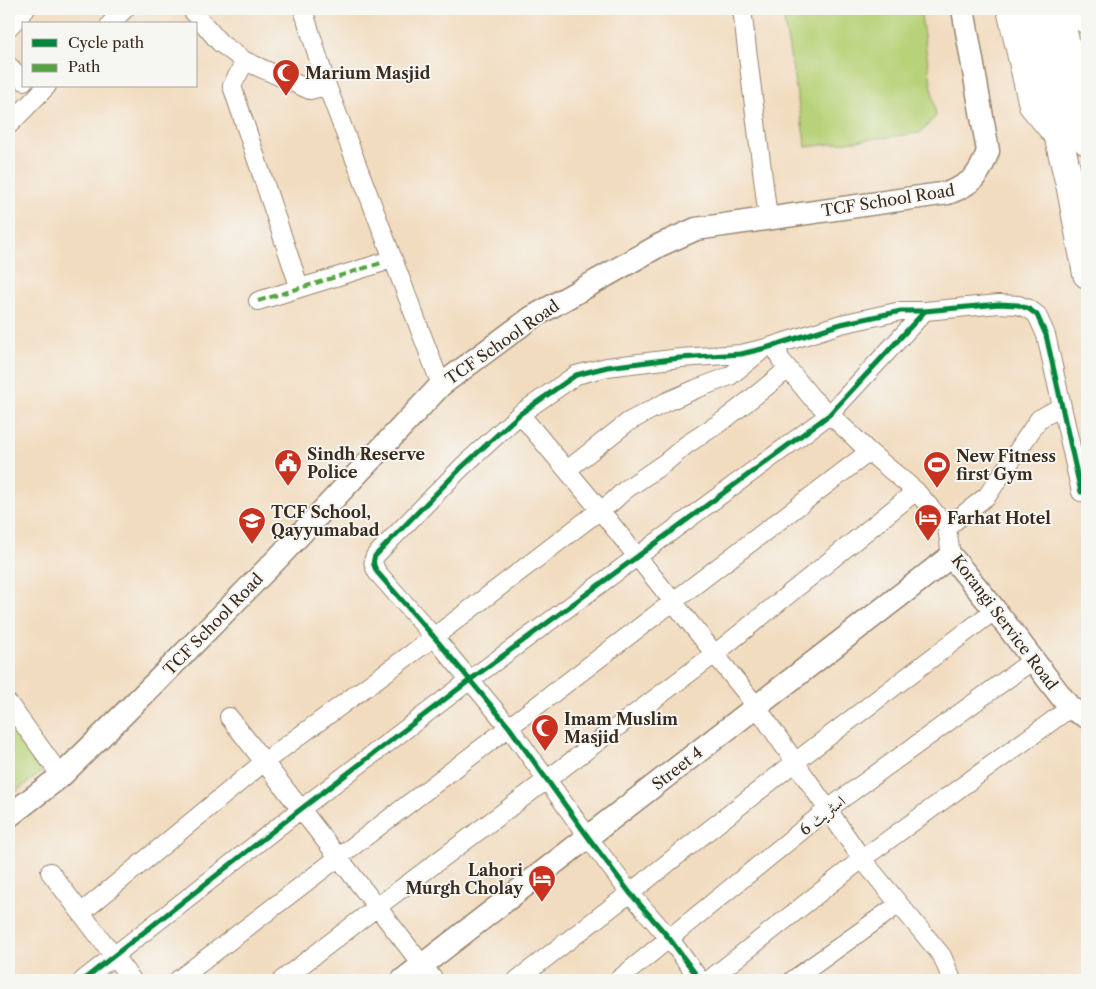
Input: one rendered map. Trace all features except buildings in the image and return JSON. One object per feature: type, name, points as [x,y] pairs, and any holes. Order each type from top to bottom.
[{"type":"main road","points":[[1011,9],[1033,105],[1058,135]]},
{"type":"main road","points":[[1036,9],[1057,52],[1087,136]]},
{"type":"main road","points":[[1058,9],[1058,135],[1071,189],[1087,274]]},
{"type":"main road","points":[[1085,9],[1087,20]]},
{"type":"street","points":[[9,27],[26,9]]},
{"type":"street","points":[[112,22],[125,9]]},
{"type":"street","points":[[191,9],[220,43],[245,61],[310,90],[327,86]]},
{"type":"street","points":[[303,9],[327,86],[441,385]]},
{"type":"street","points":[[742,9],[768,218]]},
{"type":"street","name":"TCF School Road","points":[[9,816],[61,776],[156,682],[441,385],[531,318],[660,245],[696,229],[948,193],[963,187],[975,177],[984,165],[988,151],[963,9]]},
{"type":"street","points":[[245,61],[232,86],[297,280]]},
{"type":"street","points":[[9,66],[22,78]]},
{"type":"street","points":[[9,125],[38,89]]},
{"type":"street","points":[[258,301],[381,263]]},
{"type":"street","points":[[700,980],[669,938],[630,893],[509,727],[377,572],[373,560],[375,556],[462,467],[520,414],[576,375],[607,367],[680,358],[740,354],[841,324],[901,311],[925,312],[999,304],[1029,309],[1037,315],[1046,335],[1081,492],[1087,491]]},
{"type":"street","points":[[83,980],[470,680],[829,415],[925,312]]},
{"type":"street","points":[[771,346],[811,397],[869,452],[916,491],[947,527],[986,496],[1039,419],[1061,407]]},
{"type":"street","points":[[567,470],[628,422],[696,389],[730,376],[771,346]]},
{"type":"street","points":[[81,913],[264,762],[434,638],[611,503],[625,490],[712,428],[788,369]]},
{"type":"street","points":[[520,414],[716,653],[757,707],[862,859],[942,956],[952,980]]},
{"type":"street","points":[[178,980],[869,452]]},
{"type":"street","points":[[282,980],[377,906],[716,653],[916,491]]},
{"type":"street","name":"Korangi Service Road","points":[[947,527],[951,556],[1033,660],[1079,712]]},
{"type":"street","name":"Street 4","points":[[403,980],[428,973],[588,837],[951,556]]},
{"type":"street","points":[[517,980],[795,762],[995,610]]},
{"type":"street","name":"اسٹریٹ 6","points":[[618,980],[828,809],[1033,660]]},
{"type":"street","points":[[9,704],[61,776]]},
{"type":"street","points":[[709,980],[862,859],[1079,712]]},
{"type":"street","points":[[229,717],[428,973]]},
{"type":"street","points":[[50,872],[132,980]]},
{"type":"street","points":[[793,980],[899,904]]},
{"type":"green space","points":[[782,9],[920,9],[936,116],[920,133],[806,147]]},
{"type":"green space","points":[[9,722],[44,770],[9,797]]},
{"type":"marked path","points":[[258,301],[381,263]]},
{"type":"cycle path","points":[[700,980],[669,938],[630,893],[509,727],[377,572],[374,564],[375,556],[462,467],[520,414],[576,375],[607,367],[680,358],[741,354],[841,324],[901,311],[925,311],[999,304],[1018,305],[1029,309],[1037,315],[1046,335],[1081,492],[1087,491]]},
{"type":"cycle path","points":[[83,980],[301,809],[470,680],[829,415],[925,311]]},
{"type":"place","name":"Marium Masjid","points":[[286,97]]},
{"type":"place","name":"Sindh Reserve Police","points":[[288,487]]},
{"type":"place","name":"New Fitness first Gym","points":[[937,489]]},
{"type":"place","name":"Farhat Hotel","points":[[928,542]]},
{"type":"place","name":"TCF School, Qayyumabad","points":[[252,545]]},
{"type":"place","name":"Imam Muslim Masjid","points":[[545,752]]},
{"type":"place","name":"Lahori Murgh Cholay","points":[[542,903]]}]
